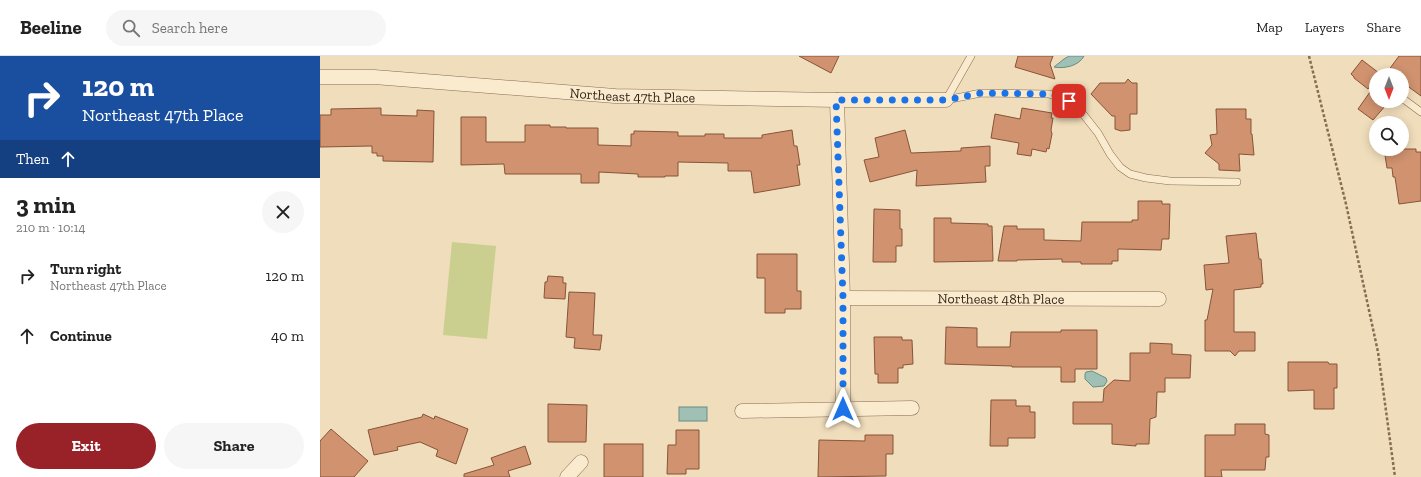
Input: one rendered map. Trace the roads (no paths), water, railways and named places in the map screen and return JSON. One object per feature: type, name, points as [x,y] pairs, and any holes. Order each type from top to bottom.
[{"type":"street","name":"Northeast 47th Place","points":[[320,77],[374,77],[615,96],[836,100],[946,100]]},
{"type":"street","points":[[836,100],[843,298],[843,409]]},
{"type":"street","name":"Northeast 48th Place","points":[[843,298],[1159,299]]},
{"type":"street","points":[[742,411],[912,408]]},
{"type":"street","points":[[567,477],[581,462]]},
{"type":"lane","points":[[946,100],[971,56]]},
{"type":"lane","points":[[946,100],[981,93],[1050,94],[1069,101],[1083,114],[1098,132],[1110,154],[1120,167],[1130,174],[1170,181],[1237,182]]},
{"type":"lane","points":[[1409,103],[1421,112]]},
{"type":"water","points":[[1069,56],[1084,56],[1079,62],[1071,66],[1062,68],[1054,67],[1064,59]]},
{"type":"water","points":[[1092,371],[1106,378],[1107,381],[1104,386],[1093,387],[1085,379],[1086,372]]},
{"type":"water","points":[[679,407],[707,407],[707,421],[679,421]]}]
